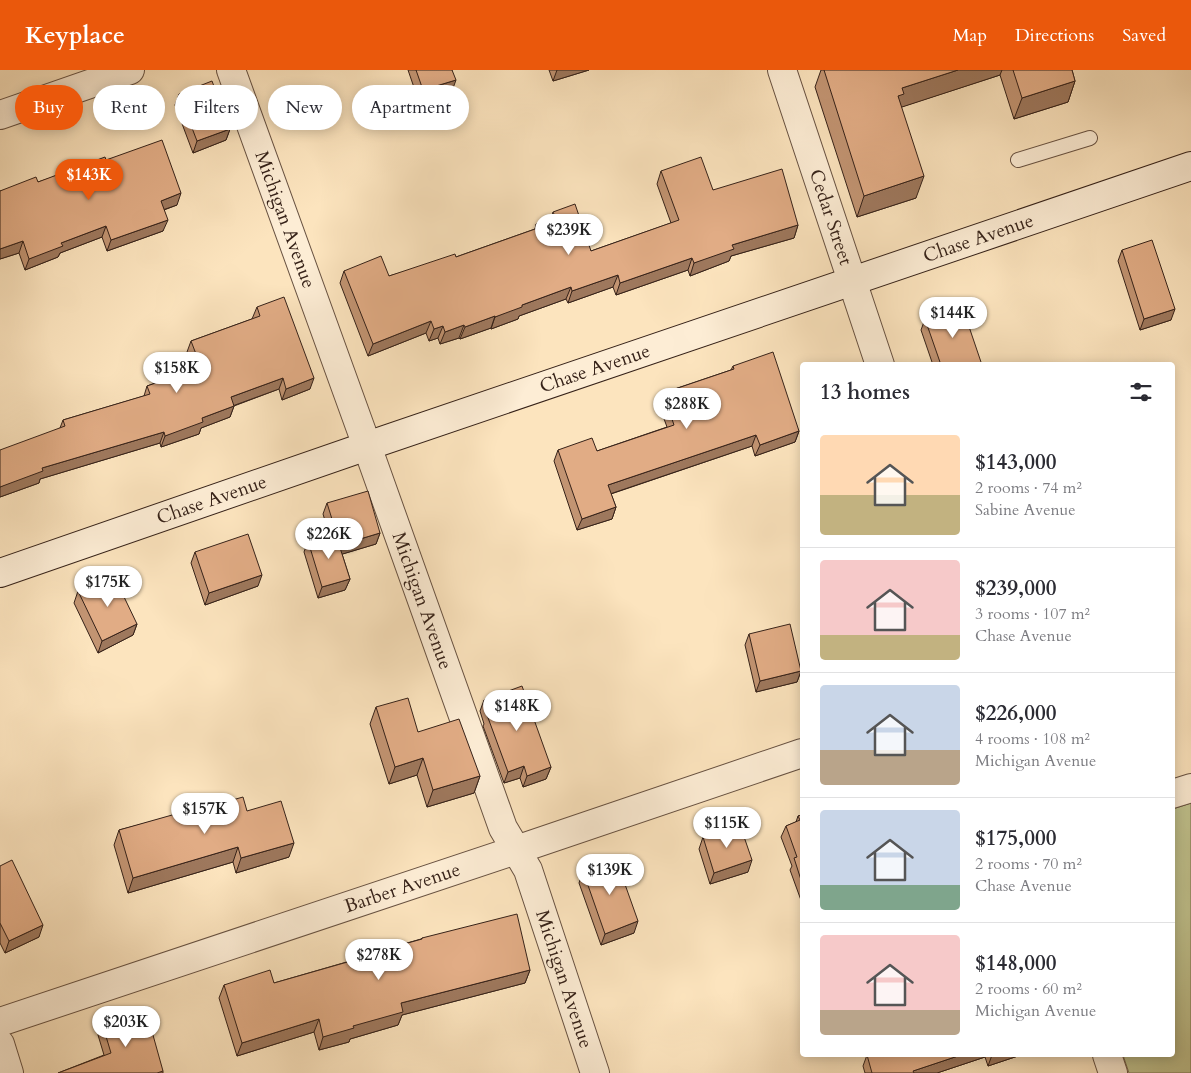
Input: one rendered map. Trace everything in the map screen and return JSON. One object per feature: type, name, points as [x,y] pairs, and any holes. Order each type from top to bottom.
[{"type":"street","points":[[0,114],[130,70]]},
{"type":"street","name":"Michigan Avenue","points":[[231,70],[503,828],[528,870],[595,1073]]},
{"type":"street","name":"Cedar Street","points":[[782,70],[879,362]]},
{"type":"street","name":"Chase Avenue","points":[[0,573],[367,446],[1191,166]]},
{"type":"street","name":"Barber Avenue","points":[[0,1022],[800,754]]},
{"type":"street","points":[[1175,793],[1191,788]]},
{"type":"street","points":[[0,1044],[10,1073]]},
{"type":"street","points":[[1108,1057],[1113,1073]]},
{"type":"lane","points":[[1018,160],[1090,138]]},
{"type":"green space","points":[[1191,803],[1191,1073],[1129,1073],[1124,1057],[1175,1057],[1175,808]]},
{"type":"building","points":[[416,70],[452,70],[456,80],[440,85],[421,85]]},
{"type":"building","points":[[824,70],[958,70],[902,88],[904,94],[898,96],[924,176],[864,196]]},
{"type":"building","points":[[1013,70],[1072,70],[1075,81],[1022,98]]},
{"type":"building","points":[[212,81],[214,85],[202,85]]},
{"type":"building","points":[[193,130],[227,130],[197,141]]},
{"type":"building","points":[[162,140],[181,193],[161,201],[168,220],[111,240],[106,226],[61,243],[63,246],[29,259],[23,241],[0,249],[0,191],[36,177],[38,182],[105,157],[106,160]]},
{"type":"building","points":[[701,157],[713,190],[782,169],[798,225],[732,245],[734,249],[694,263],[692,258],[620,283],[618,275],[572,291],[571,287],[495,317],[445,332],[443,326],[434,329],[431,321],[373,344],[344,271],[381,256],[389,276],[455,254],[456,257],[538,228],[536,224],[556,218],[553,212],[575,204],[591,251],[679,220],[661,171]]},
{"type":"building","points":[[1152,240],[1175,309],[1144,319],[1122,250]]},
{"type":"building","points":[[284,297],[314,378],[286,389],[283,378],[231,397],[234,406],[202,418],[203,422],[165,436],[164,432],[42,468],[43,471],[0,487],[0,450],[65,426],[63,420],[150,394],[147,386],[201,367],[191,341],[260,316],[257,307]]},
{"type":"building","points":[[962,306],[981,362],[940,362],[925,319]]},
{"type":"building","points":[[773,352],[799,431],[760,445],[756,435],[608,485],[616,507],[582,519],[558,450],[592,438],[597,451],[674,425],[663,393],[734,369],[733,366]]},
{"type":"building","points":[[368,491],[380,533],[340,545],[327,503]]},
{"type":"building","points":[[335,532],[350,579],[322,587],[308,541]]},
{"type":"building","points":[[248,534],[262,575],[209,593],[195,552]]},
{"type":"building","points":[[113,574],[137,624],[102,641],[78,591]]},
{"type":"building","points":[[790,624],[800,671],[760,681],[749,634]]},
{"type":"building","points":[[522,686],[551,767],[527,776],[524,766],[508,772],[487,715],[489,714],[484,700]]},
{"type":"building","points":[[408,698],[418,732],[459,719],[480,776],[433,790],[423,758],[395,767],[376,707]]},
{"type":"building","points":[[243,797],[247,811],[281,801],[294,843],[241,858],[238,847],[133,878],[119,830]]},
{"type":"building","points":[[800,820],[800,877],[794,858],[797,857],[786,826]]},
{"type":"building","points":[[740,825],[752,860],[714,873],[703,837]]},
{"type":"building","points":[[616,859],[638,921],[605,934],[583,871]]},
{"type":"building","points":[[12,860],[43,925],[9,941],[0,923],[0,866]]},
{"type":"building","points":[[517,914],[530,970],[401,1003],[403,1012],[353,1026],[354,1028],[323,1037],[319,1019],[242,1043],[224,985],[270,970],[274,983],[422,938]]},
{"type":"building","points":[[146,1010],[163,1071],[157,1073],[58,1073],[111,1053],[102,1023]]},
{"type":"building","points":[[868,1057],[955,1057],[913,1071],[914,1073],[872,1073]]}]
